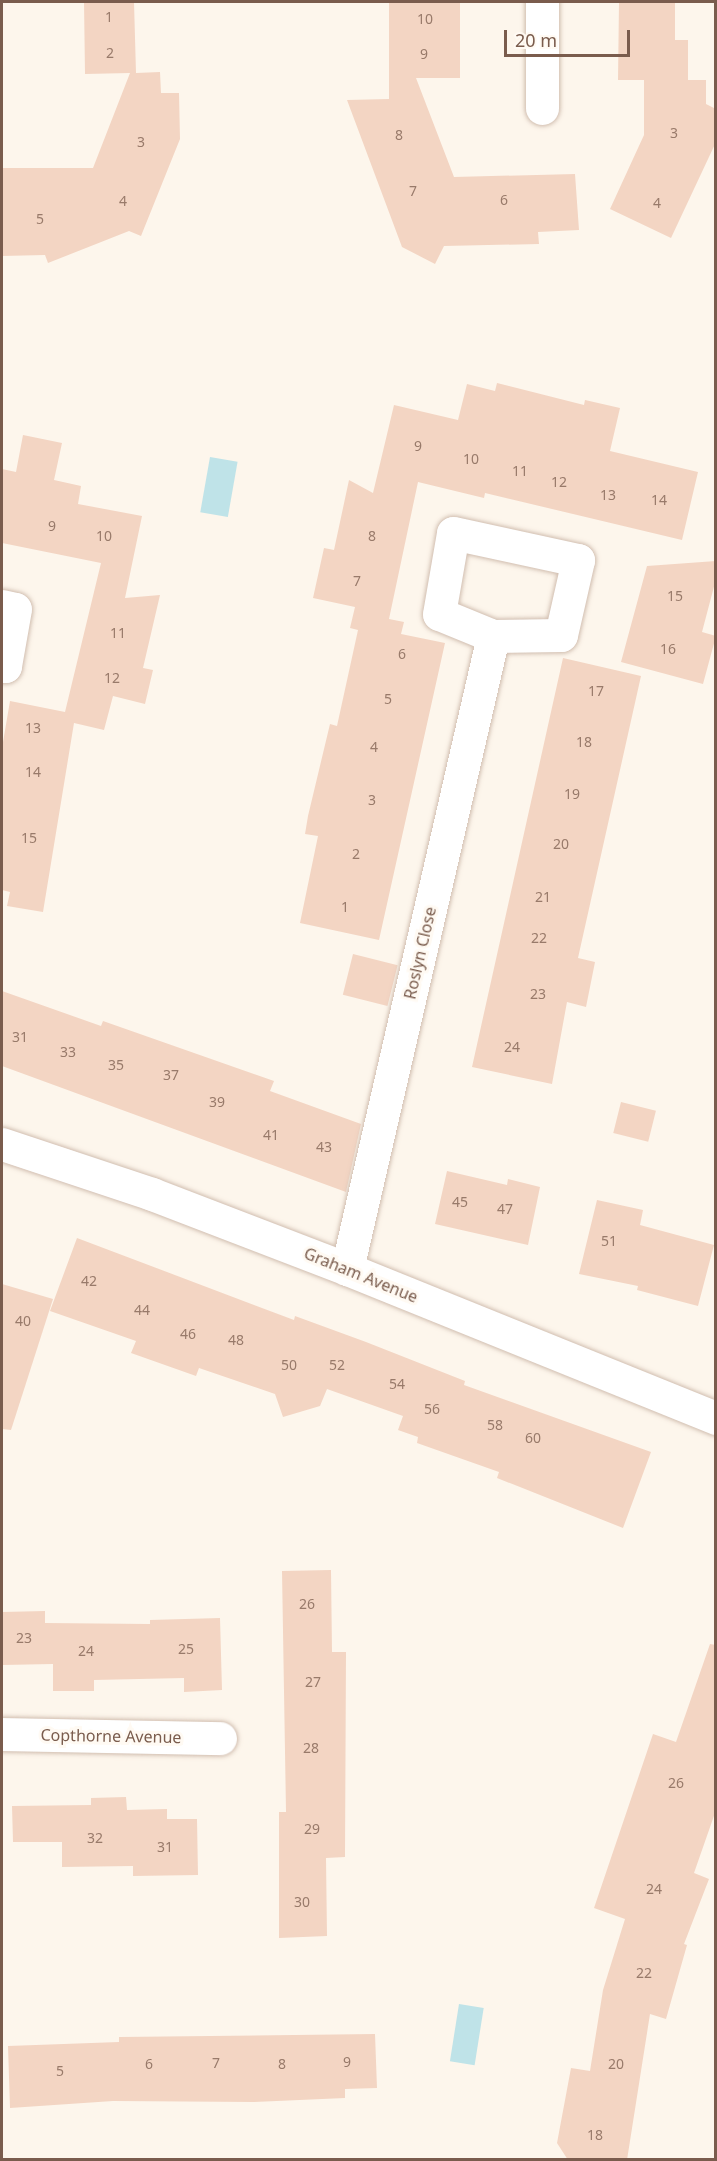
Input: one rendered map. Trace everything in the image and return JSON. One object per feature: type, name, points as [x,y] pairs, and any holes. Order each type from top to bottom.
[{"type":"street","points":[[542,2],[542,108]]},
{"type":"street","points":[[2,606],[15,609],[2,666]]},
{"type":"street","name":"Roslyn Close","points":[[347,1269],[493,636]]},
{"type":"street","name":"Graham Avenue","points":[[2,1144],[152,1194],[347,1269],[716,1418]]},
{"type":"street","name":"Copthorne Avenue","points":[[2,1734],[220,1738]]},
{"type":"water","points":[[210,457],[238,462],[228,517],[200,512]]},
{"type":"water","points":[[459,2004],[484,2008],[475,2065],[450,2061]]},
{"type":"building","points":[[84,2],[134,2],[136,73],[160,72],[161,93],[179,93],[180,139],[141,236],[129,231],[48,263],[45,255],[2,256],[2,168],[93,168],[130,73],[85,74]]},
{"type":"building","points":[[389,2],[460,2],[460,78],[416,78],[454,177],[575,174],[579,230],[538,232],[539,244],[444,246],[435,264],[402,247],[347,100],[389,99]]},
{"type":"building","points":[[619,2],[675,2],[675,40],[688,40],[688,80],[706,80],[706,104],[716,109],[716,142],[671,238],[610,209],[644,135],[644,80],[618,80]]},
{"type":"building","points":[[497,383],[584,405],[585,400],[620,408],[610,451],[698,472],[682,540],[485,493],[484,498],[418,482],[389,619],[404,622],[401,634],[445,643],[379,940],[300,923],[318,836],[305,834],[308,816],[330,724],[337,726],[358,630],[350,628],[355,607],[313,598],[324,548],[334,550],[349,480],[373,493],[394,405],[458,420],[467,384],[495,391]]},
{"type":"building","points":[[23,435],[62,443],[54,480],[81,486],[78,504],[142,516],[125,598],[160,595],[143,668],[153,670],[145,704],[113,696],[104,730],[74,723],[43,912],[7,906],[10,892],[2,890],[2,748],[10,701],[65,712],[101,563],[2,543],[2,469],[16,472]]},
{"type":"building","points":[[716,561],[716,579],[702,632],[716,636],[703,684],[621,662],[647,566]]},
{"type":"building","points":[[563,658],[641,676],[578,958],[595,962],[586,1007],[567,1002],[552,1084],[472,1067]]},
{"type":"building","points":[[353,954],[398,965],[387,1006],[343,995]]},
{"type":"building","points":[[2,991],[101,1026],[103,1021],[274,1081],[270,1091],[361,1124],[346,1192],[2,1066]]},
{"type":"building","points":[[621,1102],[656,1111],[648,1142],[613,1133]]},
{"type":"building","points":[[447,1171],[507,1185],[508,1179],[540,1187],[528,1245],[435,1224]]},
{"type":"building","points":[[597,1200],[643,1210],[640,1225],[714,1245],[698,1306],[637,1290],[638,1286],[579,1274]]},
{"type":"building","points":[[77,1238],[294,1320],[295,1316],[366,1342],[465,1381],[464,1385],[651,1452],[623,1528],[497,1478],[499,1472],[417,1443],[418,1437],[398,1430],[403,1416],[327,1389],[320,1406],[283,1417],[275,1394],[199,1368],[196,1376],[131,1353],[136,1341],[50,1311]]},
{"type":"building","points":[[2,1284],[53,1299],[11,1430],[2,1429]]},
{"type":"building","points":[[331,1570],[332,1652],[346,1652],[345,1857],[326,1858],[327,1936],[279,1938],[279,1812],[286,1812],[282,1571]]},
{"type":"building","points":[[45,1611],[45,1623],[150,1624],[150,1620],[220,1618],[222,1690],[184,1692],[184,1678],[94,1680],[94,1691],[53,1691],[53,1664],[2,1665],[2,1612]]},
{"type":"building","points":[[710,1644],[716,1645],[716,1810],[694,1873],[709,1879],[684,1944],[687,1945],[666,2019],[650,2014],[627,2160],[568,2160],[557,2143],[571,2068],[590,2071],[603,1990],[625,1919],[594,1908],[653,1734],[676,1742]]},
{"type":"building","points":[[126,1797],[127,1810],[167,1809],[167,1819],[197,1819],[198,1875],[133,1876],[133,1866],[62,1867],[62,1842],[13,1842],[12,1806],[91,1805],[91,1798]]},
{"type":"building","points":[[375,2034],[377,2088],[345,2089],[345,2098],[254,2102],[113,2101],[10,2108],[8,2046],[119,2042],[119,2037]]}]
